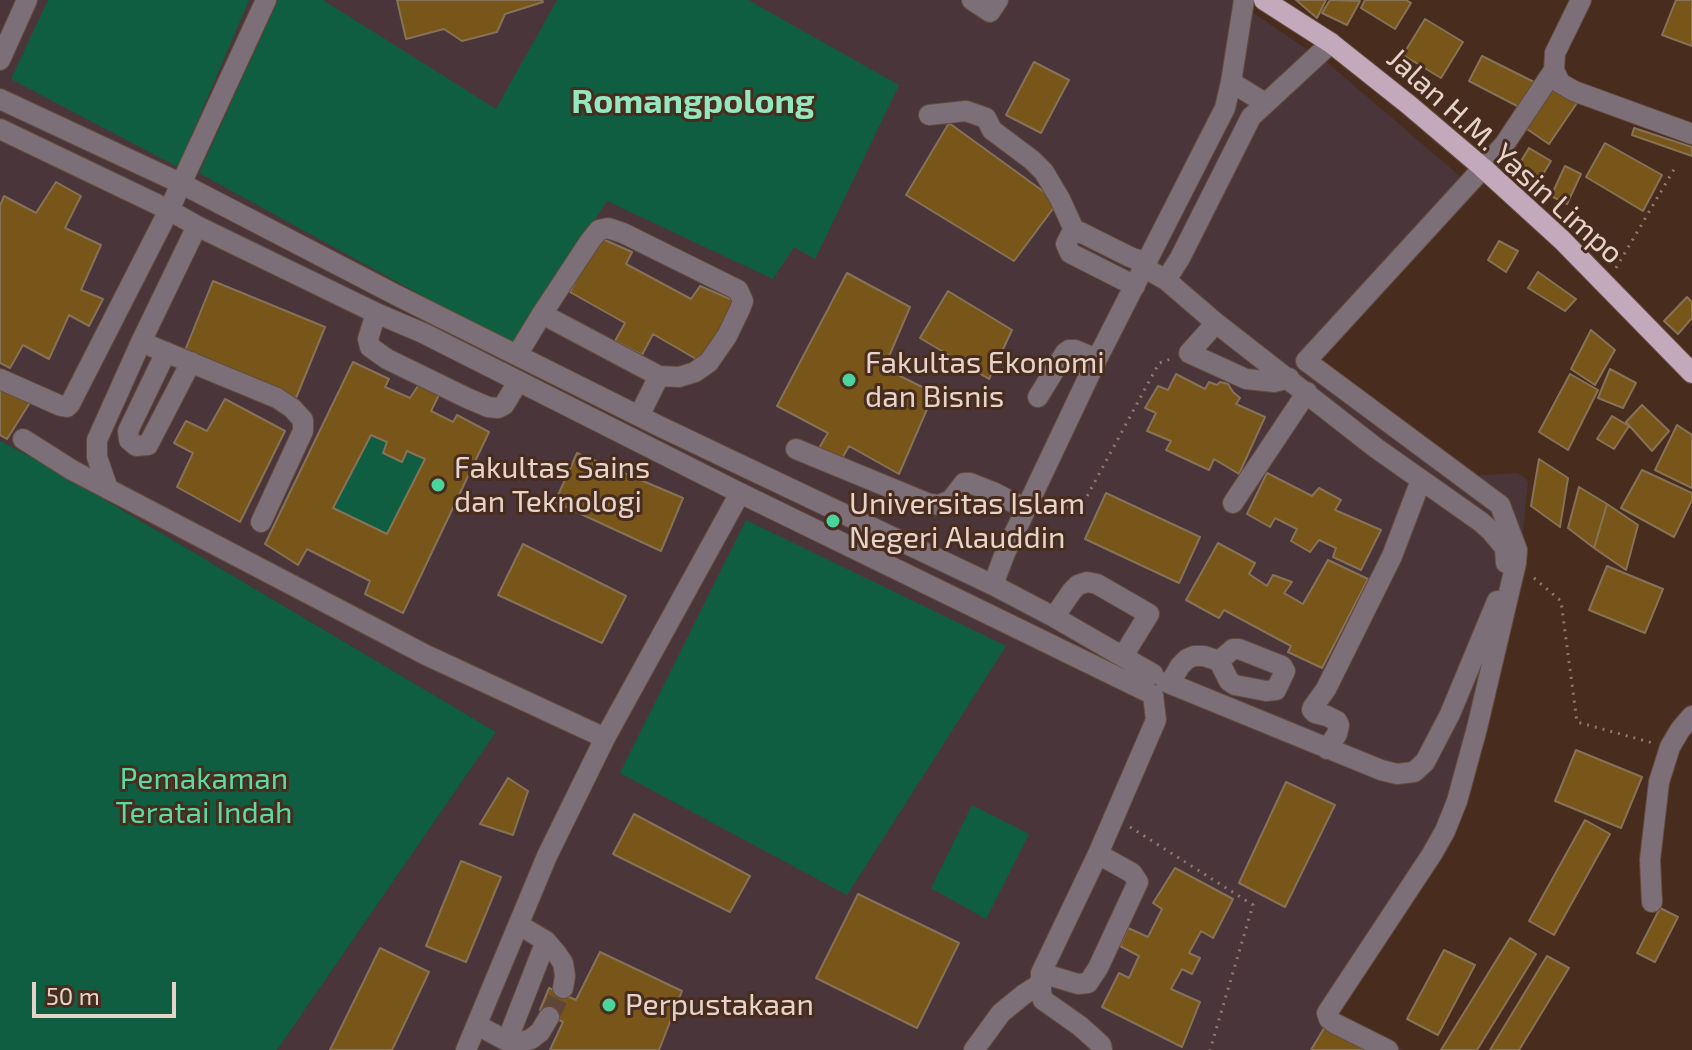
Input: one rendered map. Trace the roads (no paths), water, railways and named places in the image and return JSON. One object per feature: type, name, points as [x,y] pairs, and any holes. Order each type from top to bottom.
[{"type":"main road","name":"Jalan H.M. Yasin Limpo","points":[[1264,0],[1331,43],[1482,167],[1562,240],[1692,373]]},
{"type":"street","points":[[0,60],[27,0]]},
{"type":"street","points":[[0,379],[61,406],[70,404],[182,184],[266,0]]},
{"type":"street","points":[[972,0],[990,12],[998,0]]},
{"type":"street","points":[[993,585],[1135,270],[1225,108],[1244,0]]},
{"type":"street","points":[[1581,0],[1555,53],[1554,70],[1560,83],[1574,91],[1692,134]]},
{"type":"street","points":[[1166,280],[1251,117],[1331,43]]},
{"type":"street","points":[[1388,1050],[1334,1023],[1327,1013],[1445,831],[1457,801],[1477,728],[1517,550],[1500,505],[1306,361],[1504,145],[1554,70]]},
{"type":"street","points":[[1231,82],[1265,103]]},
{"type":"street","points":[[0,99],[182,184],[639,416],[993,585],[1123,656],[1158,685]]},
{"type":"street","points":[[0,129],[376,313],[423,333],[740,493],[1158,685],[1381,770],[1397,774],[1419,769],[1450,714],[1500,593],[1506,573],[1505,548],[1481,522],[1376,448],[1166,280],[1070,253],[1066,244],[1075,232],[1044,172],[992,130],[986,118],[966,111],[929,115]]},
{"type":"street","points":[[108,489],[97,457],[97,440],[197,226]]},
{"type":"street","points":[[517,355],[542,314],[599,230],[608,228],[623,233],[738,290],[743,301],[727,336],[709,362],[695,372],[679,377],[659,376],[542,314]]},
{"type":"street","points":[[376,313],[368,339],[370,347],[400,366],[488,407],[504,405],[518,382]]},
{"type":"street","points":[[1216,323],[1189,353],[1246,379],[1275,382],[1289,378]]},
{"type":"street","points":[[141,342],[277,398],[303,420],[303,431],[261,522]]},
{"type":"street","points":[[1038,397],[1069,350],[1097,359]]},
{"type":"street","points":[[166,352],[128,431],[129,440],[136,446],[148,445],[191,362]]},
{"type":"street","points":[[639,416],[659,376]]},
{"type":"street","points":[[1233,503],[1307,392]]},
{"type":"street","points":[[23,439],[108,489],[426,655],[605,738]]},
{"type":"street","points":[[796,449],[927,503],[939,505],[951,500],[964,483],[970,483],[1026,509]]},
{"type":"street","points":[[1327,749],[1339,725],[1327,716],[1315,713],[1313,707],[1326,689],[1392,556],[1421,480]]},
{"type":"street","points":[[466,1050],[547,856],[605,738],[740,493]]},
{"type":"street","points":[[1054,617],[1078,585],[1087,582],[1097,584],[1149,614],[1123,656]]},
{"type":"street","points":[[974,1050],[1001,1013],[1041,978],[1156,720],[1158,685],[1194,656],[1219,661]]},
{"type":"street","points":[[1652,902],[1650,860],[1659,782],[1670,747],[1692,716]]},
{"type":"street","points":[[1041,978],[1088,983],[1138,882],[1132,873],[1098,854]]},
{"type":"street","points":[[519,925],[546,941],[563,963],[563,988]]},
{"type":"street","points":[[507,1041],[546,941]]},
{"type":"street","points":[[1041,978],[1043,1000],[1107,1048]]},
{"type":"street","points":[[477,1025],[507,1041],[521,1042],[540,1032],[549,1017]]},
{"type":"tunnel","points":[[549,1017],[563,988]]},
{"type":"place","name":"Fakultas Ekonomi dan Bisnis","points":[[849,380]]},
{"type":"place","name":"Fakultas Sains dan Teknologi","points":[[438,485]]},
{"type":"place","name":"Universitas Islam Negeri Alauddin","points":[[833,521]]},
{"type":"place","name":"Perpustakaan","points":[[609,1005]]},
{"type":"district","name":"Romangpolong","points":[[693,102]]},
{"type":"park label","name":"Pemakaman Teratai Indah","points":[[204,796]]}]
